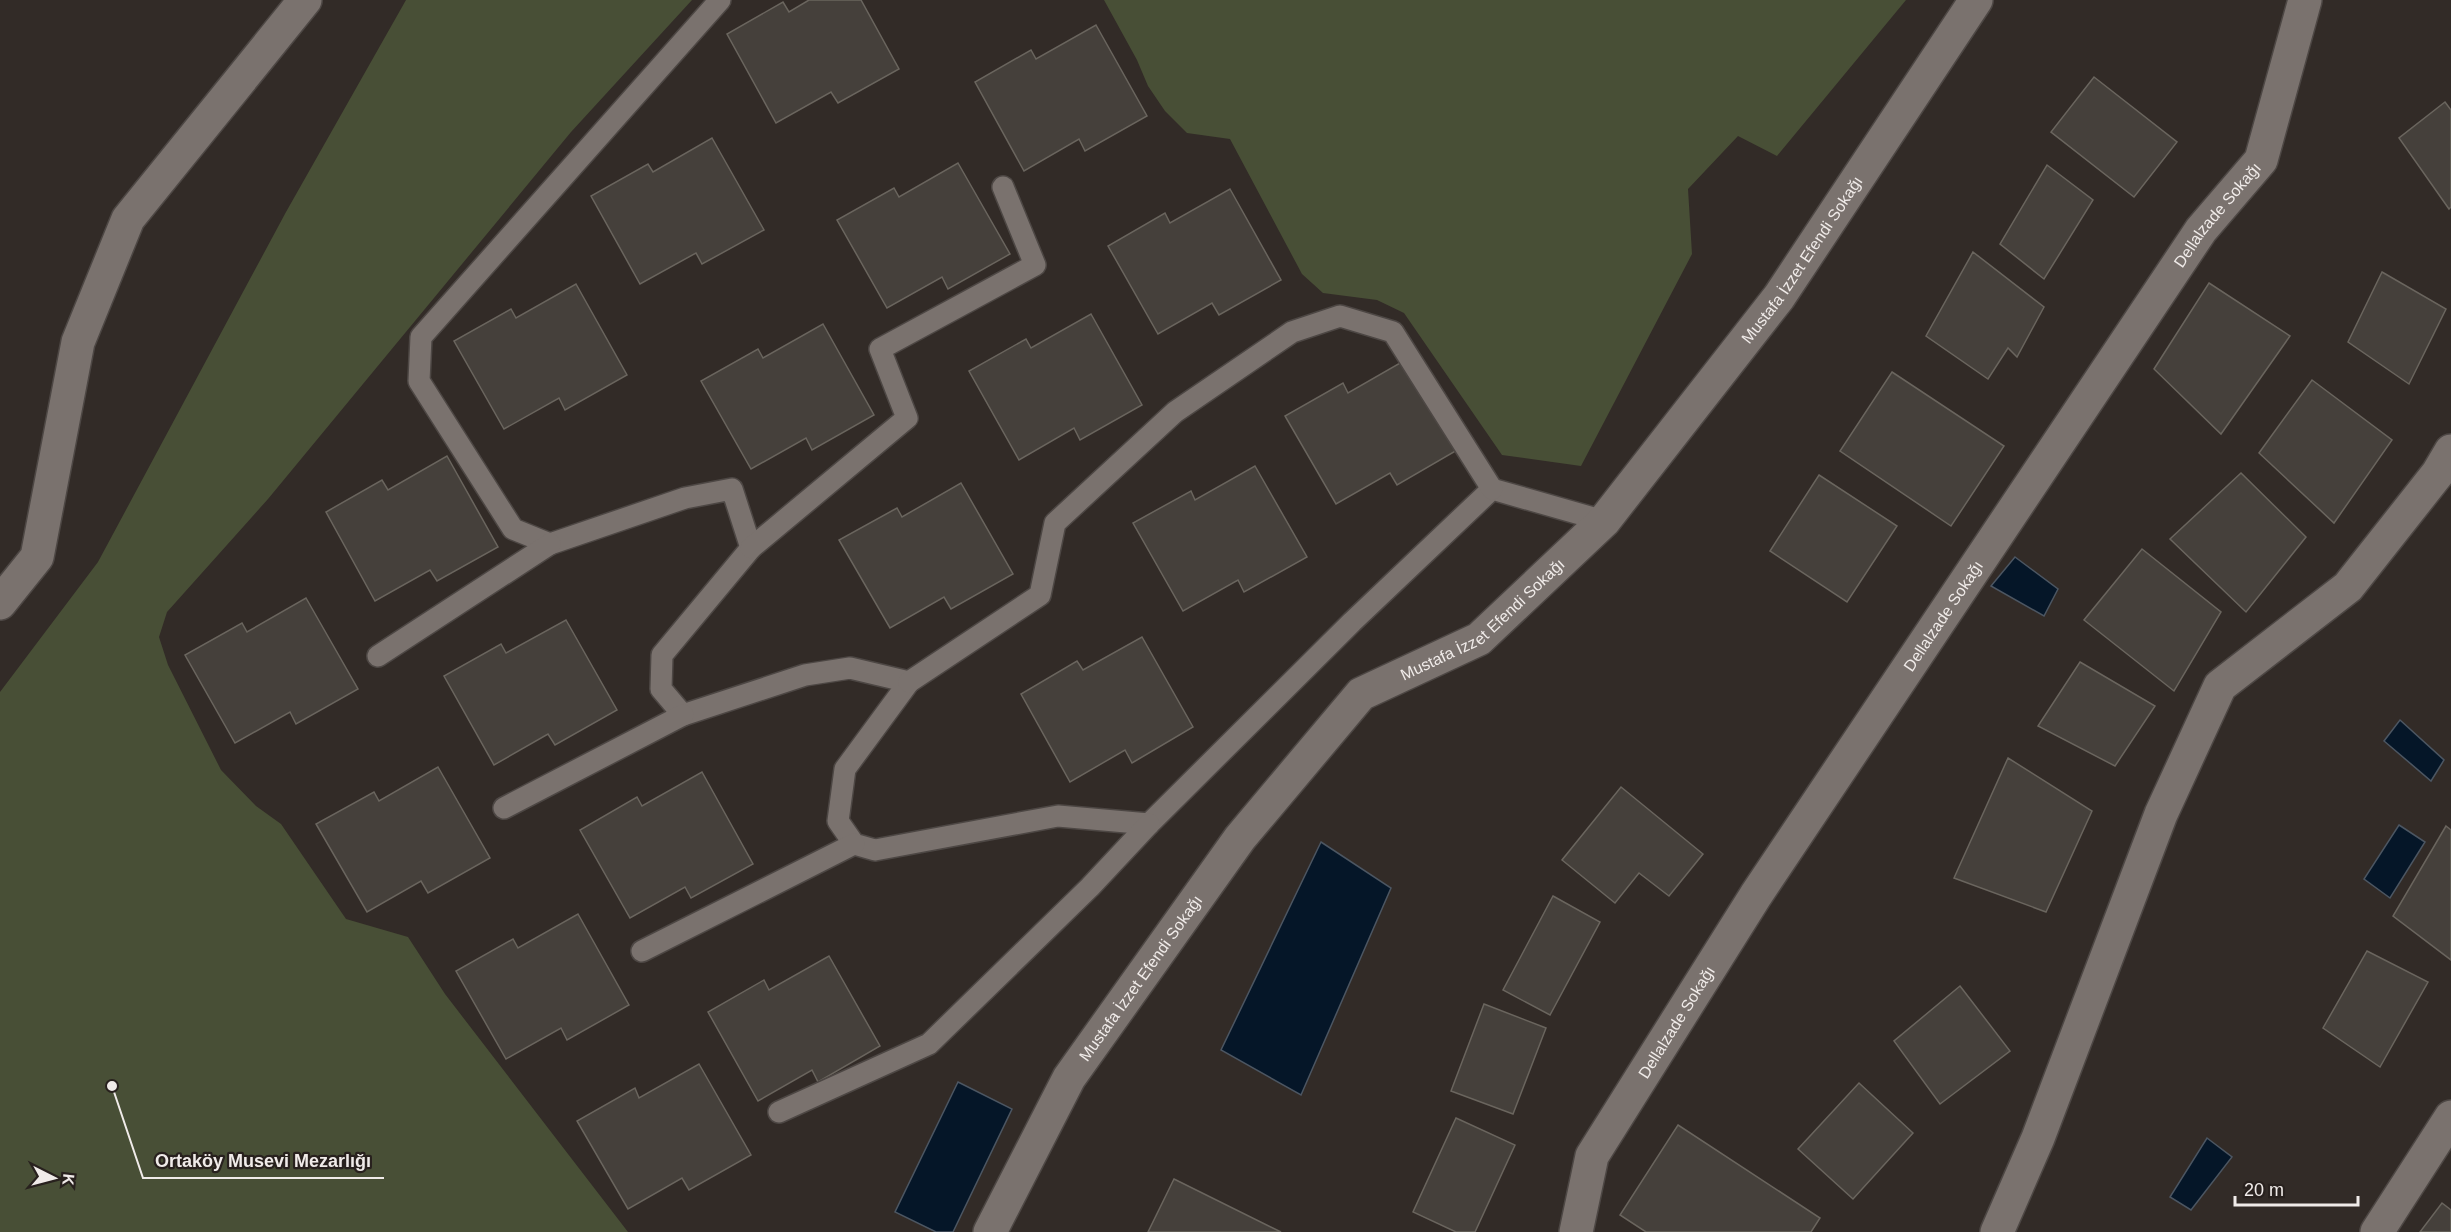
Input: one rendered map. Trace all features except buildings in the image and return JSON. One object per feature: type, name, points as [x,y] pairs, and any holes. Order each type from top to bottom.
[{"type":"street","points":[[0,603],[37,557],[78,342],[128,219],[305,0]]},
{"type":"street","name":"Mustafa İzzet Efendi Sokağı","points":[[990,1232],[1070,1078],[1240,838],[1361,694],[1479,639],[1604,521],[1779,297],[1976,0]]},
{"type":"street","name":"Dellalzade Sokağı","points":[[1576,1232],[1592,1156],[1756,895],[2201,230],[2261,160],[2305,0]]},
{"type":"street","points":[[1997,1232],[2038,1138],[2161,814],[2220,686],[2348,587],[2438,473],[2451,451]]},
{"type":"street","points":[[2377,1232],[2451,1117]]},
{"type":"lane","points":[[550,544],[513,529],[425,391],[419,381],[421,337],[720,0]]},
{"type":"lane","points":[[683,715],[661,689],[662,655],[751,548],[908,418],[880,350],[1035,265],[1003,187]]},
{"type":"lane","points":[[1149,824],[1058,816],[875,850],[854,844],[838,821],[845,769],[909,682],[1040,595],[1054,523],[1175,412],[1292,332],[1340,316],[1393,332],[1492,489],[1604,521]]},
{"type":"lane","points":[[378,656],[550,544],[685,498],[732,489],[751,548]]},
{"type":"lane","points":[[778,1112],[929,1044],[1090,888],[1149,824],[1352,622],[1492,489]]},
{"type":"lane","points":[[504,808],[683,715],[805,675],[850,668],[909,682]]},
{"type":"lane","points":[[642,951],[854,844]]},
{"type":"green space","points":[[406,0],[692,0],[571,132],[268,499],[167,612],[159,637],[168,665],[221,770],[256,806],[281,824],[346,919],[408,937],[445,994],[628,1232],[0,1232],[0,692],[98,562],[286,212]]},
{"type":"green space","points":[[1104,0],[1906,0],[1777,156],[1738,136],[1688,189],[1692,254],[1581,466],[1502,455],[1404,313],[1377,300],[1323,293],[1302,274],[1230,139],[1187,133],[1165,111],[1148,86],[1137,60]]},
{"type":"water","points":[[2015,557],[2058,589],[2044,616],[1991,586]]},
{"type":"water","points":[[2400,720],[2444,760],[2431,781],[2384,741]]},
{"type":"water","points":[[2399,825],[2425,842],[2390,898],[2364,879]]},
{"type":"water","points":[[1321,842],[1391,888],[1301,1095],[1221,1050]]},
{"type":"water","points":[[958,1082],[1012,1109],[953,1232],[936,1232],[895,1212]]},
{"type":"water","points":[[2207,1138],[2232,1157],[2191,1210],[2170,1197]]},
{"type":"place","name":"Ortaköy Musevi Mezarlığı","points":[[112,1086]]}]
